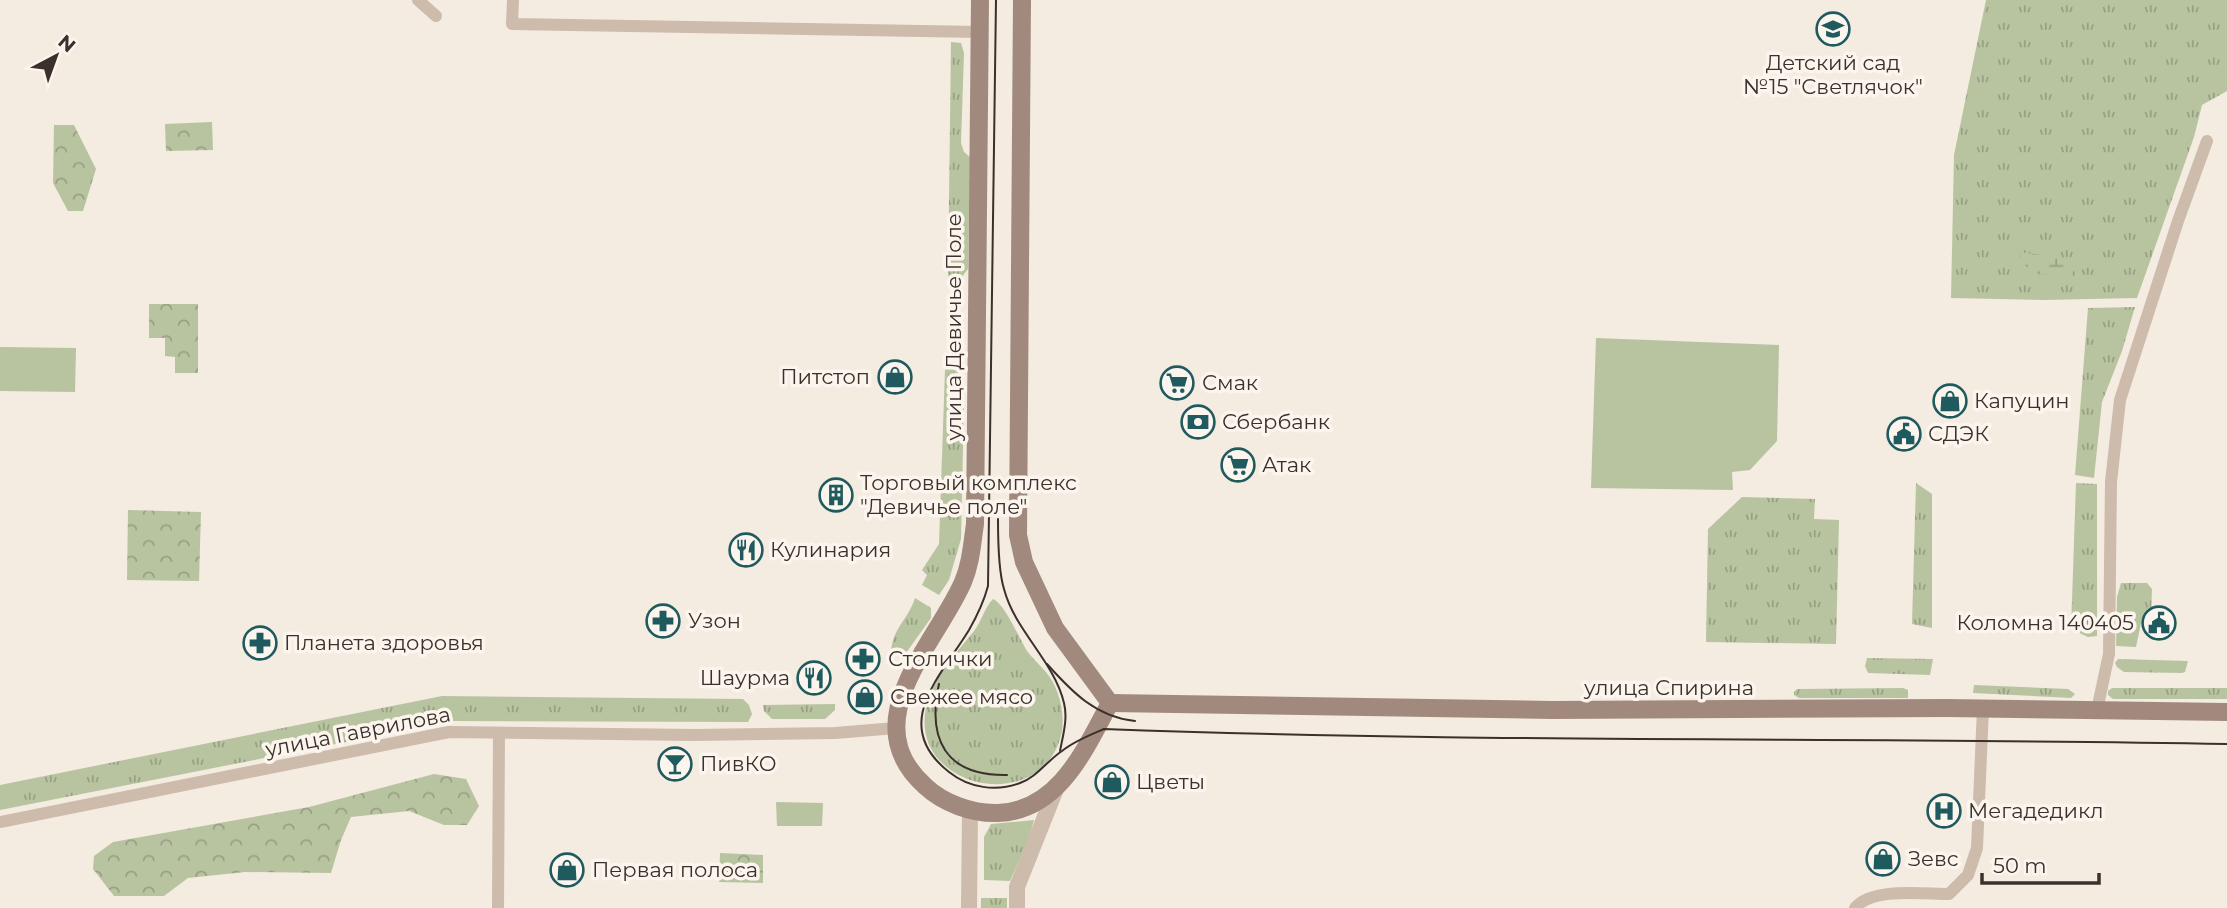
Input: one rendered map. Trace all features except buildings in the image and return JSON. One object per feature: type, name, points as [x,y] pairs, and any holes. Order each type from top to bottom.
[{"type":"main road","name":"улица Девичье Поле","points":[[896,728],[905,686],[915,664],[964,580],[970,562],[975,524],[980,0]]},
{"type":"main road","points":[[896,728],[899,747],[921,783],[939,799],[970,810],[998,813],[1026,807],[1056,789],[1077,764],[1110,704],[1055,628],[1024,562],[1018,536],[1022,0]]},
{"type":"main road","name":"улица Спирина","points":[[1110,704],[1552,710],[1983,708],[2227,712]]},
{"type":"street","points":[[418,0],[436,16]]},
{"type":"street","points":[[513,0],[512,24],[979,32]]},
{"type":"street","points":[[2096,710],[2109,654],[2111,482],[2120,400],[2207,141]]},
{"type":"street","points":[[1855,908],[1861,900],[1880,894],[1949,894],[1968,875],[1977,848],[1983,708]]},
{"type":"street","name":"улица Гаврилова","points":[[0,822],[449,732],[695,735],[835,733],[896,728]]},
{"type":"street","points":[[498,908],[499,733]]},
{"type":"street","points":[[1017,908],[1017,887],[1056,789]]},
{"type":"street","points":[[969,908],[970,810]]},
{"type":"green space","points":[[1986,0],[2227,0],[2227,91],[2202,105],[2194,137],[2137,298],[1951,298],[1954,155]]},
{"type":"green space","points":[[951,42],[961,43],[964,53],[961,143],[964,152],[970,157],[968,269],[957,283],[951,284],[948,281]]},
{"type":"green space","points":[[212,122],[213,150],[166,151],[165,124]]},
{"type":"green space","points":[[54,125],[74,125],[96,169],[83,211],[68,211],[53,183]]},
{"type":"green space","points":[[2018,252],[2081,260],[2074,276],[2030,274]]},
{"type":"green space","points":[[149,304],[198,304],[198,373],[175,373],[175,357],[165,356],[165,338],[149,338]]},
{"type":"green space","points":[[2135,307],[2122,351],[2102,402],[2094,478],[2075,475],[2088,308]]},
{"type":"green space","points":[[1596,338],[1779,345],[1777,441],[1750,470],[1732,472],[1733,490],[1591,488]]},
{"type":"green space","points":[[0,347],[76,348],[75,392],[0,391]]},
{"type":"green space","points":[[950,367],[958,372],[964,400],[961,539],[949,580],[939,595],[922,585],[927,575],[922,570],[939,544],[945,369]]},
{"type":"green space","points":[[1916,483],[1932,494],[1932,628],[1912,624]]},
{"type":"green space","points":[[2076,483],[2097,484],[2097,636],[2088,637],[2071,629]]},
{"type":"green space","points":[[1742,497],[1815,499],[1814,519],[1839,520],[1836,644],[1706,642],[1708,529]]},
{"type":"green space","points":[[128,510],[201,512],[199,581],[127,580]]},
{"type":"green space","points":[[2121,583],[2147,583],[2152,589],[2151,616],[2142,618],[2136,647],[2116,646],[2117,597]]},
{"type":"green space","points":[[915,598],[931,608],[931,618],[906,653],[891,652],[895,636]]},
{"type":"green space","points":[[993,599],[1007,614],[1027,651],[1050,677],[1060,699],[1062,715],[1062,731],[1050,759],[1030,776],[1004,784],[977,782],[953,771],[934,753],[925,728],[929,697],[933,688],[949,662],[977,627]]},
{"type":"green space","points":[[1867,658],[1933,659],[1930,675],[1868,673],[1865,666]]},
{"type":"green space","points":[[2118,659],[2188,661],[2185,672],[2182,673],[2124,672],[2115,663]]},
{"type":"green space","points":[[1974,685],[2068,689],[2075,694],[2071,698],[1973,693]]},
{"type":"green space","points":[[2112,688],[2227,688],[2227,699],[2113,699],[2108,695]]},
{"type":"green space","points":[[1797,689],[1908,690],[1908,698],[1799,698],[1794,695]]},
{"type":"green space","points":[[442,696],[743,699],[752,714],[748,722],[453,721],[0,810],[0,785]]},
{"type":"green space","points":[[835,704],[835,710],[825,719],[772,719],[764,711],[763,705]]},
{"type":"green space","points":[[434,774],[466,779],[479,806],[467,825],[444,825],[409,811],[351,817],[331,873],[245,872],[188,878],[164,896],[114,896],[93,869],[94,856],[113,842],[309,807]]},
{"type":"green space","points":[[776,802],[823,803],[822,826],[777,826]]},
{"type":"green space","points":[[1034,820],[1010,881],[984,880],[984,837],[991,824]]},
{"type":"green space","points":[[720,853],[763,855],[763,883],[719,882]]},
{"type":"green space","points":[[981,898],[1007,898],[1007,908],[981,908]]},
{"type":"tram line","points":[[996,0],[988,586],[972,625],[926,701],[922,719],[923,736],[931,754],[949,772],[965,782],[992,788],[1020,783],[1032,777],[1072,744],[1104,729],[1525,738],[2227,744]]},
{"type":"tram line","points":[[998,519],[1001,573],[1009,604],[1052,673],[1064,703],[1065,721],[1060,751]]},
{"type":"tram line","points":[[1047,664],[1086,702],[1108,714],[1135,721]]},
{"type":"tram line","points":[[939,684],[936,722],[945,750],[955,761],[969,769],[986,774],[1007,775]]},
{"type":"place","name":"Детский сад №15 \"Светлячок\"","points":[[1833,29]]},
{"type":"place","name":"Питстоп","points":[[895,377]]},
{"type":"place","name":"Смак","points":[[1177,383]]},
{"type":"place","name":"Капуцин","points":[[1950,401]]},
{"type":"place","name":"Сбербанк","points":[[1198,422]]},
{"type":"place","name":"СДЭК","points":[[1904,434]]},
{"type":"place","name":"Атак","points":[[1238,465]]},
{"type":"place","name":"Торговый комплекс \"Девичье поле\"","points":[[836,495]]},
{"type":"place","name":"Кулинария","points":[[746,550]]},
{"type":"place","name":"Узон","points":[[663,621]]},
{"type":"place","name":"Коломна 140405","points":[[2159,623]]},
{"type":"place","name":"Планета здоровья","points":[[260,643]]},
{"type":"place","name":"Столички","points":[[863,659]]},
{"type":"place","name":"Шаурма","points":[[814,678]]},
{"type":"place","name":"Свежее мясо","points":[[865,697]]},
{"type":"place","name":"ПивКО","points":[[675,764]]},
{"type":"place","name":"Цветы","points":[[1112,782]]},
{"type":"place","name":"Мегадедикл","points":[[1944,811]]},
{"type":"place","name":"Зевс","points":[[1883,859]]},
{"type":"place","name":"Первая полоса","points":[[567,870]]}]
